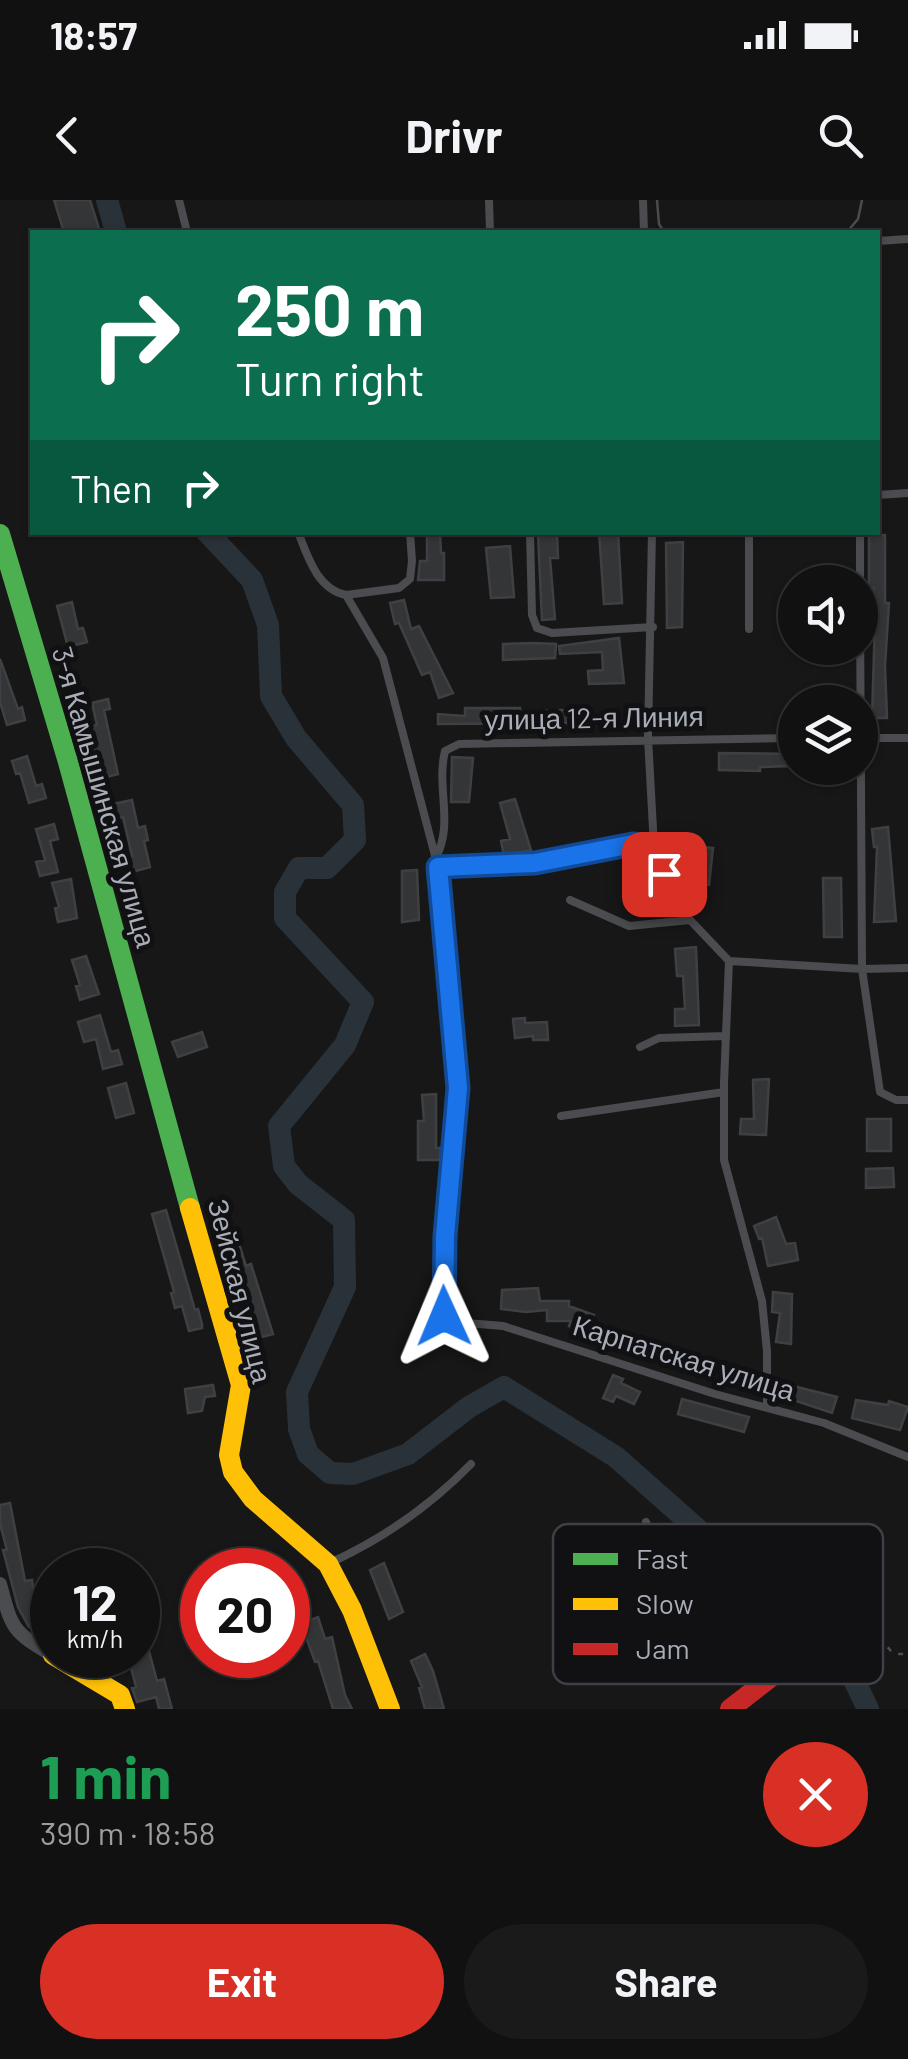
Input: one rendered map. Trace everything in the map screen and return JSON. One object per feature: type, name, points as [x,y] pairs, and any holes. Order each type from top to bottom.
[{"type":"street","name":"3-я Камышинская улица","points":[[0,534],[68,764],[152,1076]]},
{"type":"street","name":"Зейская улица","points":[[152,1076],[241,1385],[228,1455],[233,1472],[253,1498],[328,1564],[352,1610],[390,1709]]},
{"type":"street","points":[[0,1584],[11,1624],[30,1642]]},
{"type":"street","points":[[87,1678],[123,1702]]},
{"type":"street","points":[[730,1709],[760,1684]]},
{"type":"lane","points":[[179,200],[186,230]]},
{"type":"lane","points":[[489,200],[490,230]]},
{"type":"lane","points":[[644,200],[644,230]]},
{"type":"lane","points":[[880,241],[908,239]]},
{"type":"lane","points":[[880,495],[908,492]]},
{"type":"lane","points":[[300,535],[323,582],[334,592],[346,595],[398,588],[410,579],[410,535]]},
{"type":"lane","points":[[530,535],[532,615],[537,628],[552,633],[652,626]]},
{"type":"lane","points":[[652,535],[648,738],[654,846],[673,902],[729,961],[908,968]]},
{"type":"lane","points":[[749,535],[749,629]]},
{"type":"lane","points":[[860,535],[860,565]]},
{"type":"lane","points":[[346,595],[383,658],[437,862],[535,863],[633,844],[654,846]]},
{"type":"lane","name":"улица 12-я Линия","points":[[437,862],[445,825],[441,765],[445,752],[460,744],[778,738]]},
{"type":"lane","points":[[878,738],[908,738]]},
{"type":"lane","points":[[860,785],[862,969],[880,1092],[896,1100],[908,1100]]},
{"type":"lane","name":"Карпатская улица","points":[[437,862],[458,1088],[445,1236],[444,1316],[454,1322],[503,1326],[824,1422],[908,1458]]},
{"type":"lane","points":[[570,900],[629,926],[690,920]]},
{"type":"lane","points":[[729,961],[724,1160],[762,1301],[768,1350],[767,1408]]},
{"type":"lane","points":[[640,1047],[659,1038],[726,1036]]},
{"type":"lane","points":[[561,1116],[724,1092]]},
{"type":"lane","points":[[328,1564],[377,1541],[472,1464]]},
{"type":"path","points":[[883,1641],[894,1654],[908,1654]]},
{"type":"building","points":[[54,200],[90,200],[99,230],[63,230]]},
{"type":"building","points":[[427,535],[440,535],[444,580],[418,580],[420,561],[427,561]]},
{"type":"building","points":[[538,535],[557,535],[558,558],[550,558],[555,619],[542,620]]},
{"type":"building","points":[[599,535],[618,535],[622,603],[604,604]]},
{"type":"building","points":[[885,535],[885,603],[889,603],[887,718],[878,718],[878,685],[873,685],[874,665],[878,665],[878,565],[869,565],[869,536]]},
{"type":"building","points":[[683,542],[682,627],[667,628],[666,543]]},
{"type":"building","points":[[510,546],[514,597],[491,598],[486,548]]},
{"type":"building","points":[[404,600],[411,629],[419,626],[453,693],[439,698],[430,672],[422,675],[399,623],[395,624],[390,603]]},
{"type":"building","points":[[72,602],[78,629],[83,628],[87,642],[68,647],[57,606]]},
{"type":"building","points":[[619,638],[624,683],[589,684],[588,671],[603,670],[602,652],[560,654],[559,646]]},
{"type":"building","points":[[503,644],[556,644],[555,658],[503,660]]},
{"type":"building","points":[[0,659],[25,720],[7,725],[0,702]]},
{"type":"building","points":[[108,699],[110,709],[104,710],[118,774],[99,779],[88,727],[97,725],[92,703]]},
{"type":"building","points":[[465,708],[520,708],[520,712],[582,709],[583,723],[438,724],[438,714],[465,716]]},
{"type":"building","points":[[719,753],[778,754],[778,766],[760,767],[760,771],[719,770]]},
{"type":"building","points":[[27,756],[36,786],[42,784],[46,798],[29,803],[12,761]]},
{"type":"building","points":[[452,757],[473,758],[469,802],[451,802]]},
{"type":"building","points":[[515,799],[531,850],[522,852],[523,856],[504,856],[501,841],[510,839],[500,803]]},
{"type":"building","points":[[132,800],[138,828],[145,826],[150,867],[132,872],[123,817],[116,819],[113,804]]},
{"type":"building","points":[[54,824],[58,839],[50,841],[58,872],[40,876],[36,862],[45,860],[36,829]]},
{"type":"building","points":[[888,827],[896,921],[874,922],[877,847],[872,829]]},
{"type":"building","points":[[682,839],[713,848],[709,885],[677,882]]},
{"type":"building","points":[[417,870],[419,920],[402,922],[402,871]]},
{"type":"building","points":[[823,878],[841,878],[842,937],[824,937]]},
{"type":"building","points":[[71,879],[77,918],[58,922],[55,908],[59,907],[52,883]]},
{"type":"building","points":[[696,947],[699,1025],[675,1026],[675,1009],[685,1009],[683,976],[677,976],[675,949]]},
{"type":"building","points":[[86,956],[99,994],[80,1000],[72,960]]},
{"type":"building","points":[[100,1015],[111,1052],[118,1050],[122,1064],[103,1069],[96,1039],[84,1042],[78,1022]]},
{"type":"building","points":[[525,1018],[525,1023],[547,1022],[548,1040],[533,1040],[533,1036],[515,1038],[513,1019]]},
{"type":"building","points":[[202,1032],[207,1047],[178,1057],[172,1042]]},
{"type":"building","points":[[769,1079],[766,1135],[740,1134],[741,1119],[754,1119],[753,1080]]},
{"type":"building","points":[[126,1083],[134,1113],[116,1118],[108,1088]]},
{"type":"building","points":[[436,1094],[436,1148],[440,1148],[440,1160],[418,1160],[418,1121],[424,1121],[422,1095]]},
{"type":"building","points":[[867,1119],[891,1119],[891,1151],[867,1151]]},
{"type":"building","points":[[893,1168],[894,1187],[866,1188],[866,1169]]},
{"type":"building","points":[[166,1210],[202,1328],[189,1331],[182,1306],[175,1308],[152,1214]]},
{"type":"building","points":[[776,1217],[786,1244],[795,1243],[798,1260],[768,1266],[762,1238],[759,1239],[754,1226]]},
{"type":"building","points":[[236,1234],[246,1266],[251,1264],[273,1334],[254,1339],[255,1328],[251,1314],[247,1314],[233,1255],[228,1257],[222,1239]]},
{"type":"building","points":[[538,1288],[540,1301],[569,1301],[569,1306],[594,1315],[587,1333],[569,1326],[571,1321],[547,1321],[547,1310],[501,1309],[502,1290]]},
{"type":"building","points":[[773,1292],[792,1294],[791,1344],[776,1342],[780,1313],[772,1312]]},
{"type":"building","points":[[613,1375],[640,1392],[634,1404],[616,1396],[613,1402],[603,1398]]},
{"type":"building","points":[[781,1383],[837,1397],[832,1413],[778,1395]]},
{"type":"building","points":[[213,1385],[215,1396],[205,1397],[202,1411],[188,1413],[185,1389]]},
{"type":"building","points":[[682,1399],[749,1417],[744,1432],[678,1414]]},
{"type":"building","points":[[856,1400],[888,1405],[889,1401],[908,1407],[900,1430],[852,1418]]},
{"type":"building","points":[[10,1503],[25,1581],[30,1580],[30,1627],[18,1607],[3,1550],[7,1550],[0,1505]]},
{"type":"building","points":[[384,1563],[403,1612],[389,1619],[370,1570]]},
{"type":"building","points":[[318,1617],[325,1639],[332,1637],[352,1709],[333,1709],[310,1648],[310,1620]]},
{"type":"building","points":[[425,1654],[444,1709],[425,1709],[419,1688],[422,1687],[411,1661]]},
{"type":"building","points":[[134,1678],[164,1679],[172,1709],[159,1709],[156,1697],[137,1702],[132,1688],[136,1687]]},
{"type":"waterway","points":[[107,200],[115,230]]},
{"type":"waterway","points":[[210,535],[252,580],[268,625],[271,696],[296,738],[353,805],[355,840],[327,868],[299,868],[285,892],[285,918],[363,1002],[345,1045],[279,1126],[284,1166],[298,1184],[344,1220],[345,1287],[297,1392],[299,1429],[308,1454],[330,1473],[353,1474],[408,1454],[469,1407],[504,1387],[616,1457],[692,1524]]},
{"type":"waterway","points":[[856,1684],[868,1709]]},
{"type":"tram line","points":[[657,200],[663,230]]},
{"type":"tram line","points":[[849,230],[858,219],[862,200]]},
{"type":"traffic: fast","points":[[0,534],[68,762],[190,1208]]},
{"type":"traffic: slow","points":[[190,1208],[241,1385],[229,1455],[233,1472],[253,1499],[328,1564],[352,1610],[390,1709]]},
{"type":"traffic: slow","points":[[92,1678],[120,1695],[125,1709]]},
{"type":"traffic: jam","points":[[730,1709],[762,1684]]},
{"type":"route","points":[[444,1316],[445,1236],[458,1088],[438,867],[535,863],[633,844],[654,846],[664,874]]}]
